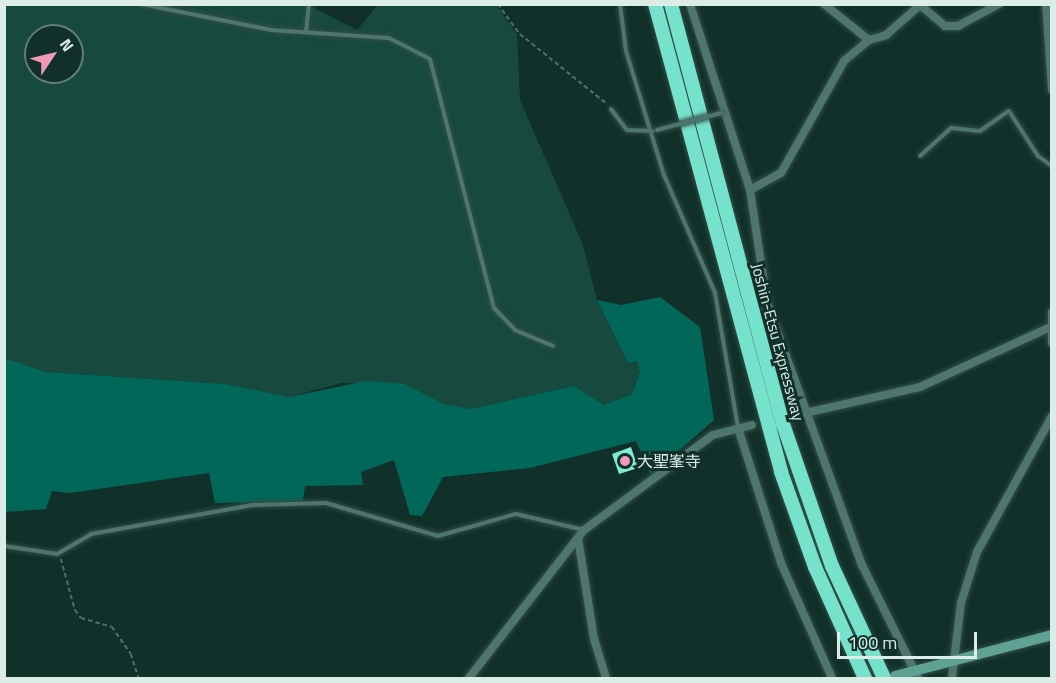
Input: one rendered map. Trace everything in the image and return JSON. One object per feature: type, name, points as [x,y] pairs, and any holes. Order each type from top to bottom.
[{"type":"highway","name":"Joshin-Etsu Expressway","points":[[655,4],[774,450],[815,567],[865,678]]},
{"type":"highway","name":"Joshin-Etsu Expressway","points":[[672,4],[783,424],[832,566],[890,677]]},
{"type":"main road","points":[[890,677],[916,675],[955,661],[1052,635]]},
{"type":"street","points":[[690,4],[750,190],[763,289],[862,565],[916,675]]},
{"type":"street","points":[[824,4],[869,40]]},
{"type":"street","points":[[750,190],[781,173],[844,61],[869,40],[886,35],[920,5],[945,26],[958,26],[999,4]]},
{"type":"street","points":[[1047,4],[1052,90]]},
{"type":"street","points":[[1052,312],[1048,328],[1052,342]]},
{"type":"street","points":[[792,416],[920,387],[1048,328]]},
{"type":"street","points":[[952,678],[961,603],[977,552],[1052,416]]},
{"type":"street","points":[[469,678],[584,530],[713,435],[752,425]]},
{"type":"street","points":[[738,428],[781,563],[832,678]]},
{"type":"street","points":[[578,538],[594,639],[606,678]]},
{"type":"lane","points":[[141,4],[306,32],[389,38],[430,59],[494,308],[515,330],[553,346]]},
{"type":"lane","points":[[306,32],[309,4]]},
{"type":"lane","points":[[620,4],[626,51],[654,131],[676,207],[715,293],[738,428]]},
{"type":"lane","points":[[611,109],[627,130],[654,131],[724,112]]},
{"type":"lane","points":[[920,156],[951,128],[980,131],[1009,111],[1038,156],[1052,166]]},
{"type":"lane","points":[[4,546],[57,554],[91,534],[252,505],[326,503],[438,536],[516,514],[584,530]]},
{"type":"path","points":[[498,4],[520,34],[611,109]]},
{"type":"path","points":[[57,554],[65,564],[75,610],[81,618],[112,627],[131,654],[139,678]]},
{"type":"green space","points":[[496,4],[517,34],[520,100],[583,245],[597,300],[628,363],[637,361],[640,372],[632,394],[604,405],[574,386],[470,409],[444,404],[405,384],[341,383],[289,397],[226,384],[46,372],[5,358],[5,5],[308,5],[357,30],[378,5]]},
{"type":"green space","points":[[660,297],[700,327],[714,420],[651,475],[636,441],[530,468],[443,477],[422,516],[410,515],[394,460],[361,472],[363,485],[305,486],[303,501],[215,503],[209,473],[70,493],[52,491],[46,509],[5,512],[5,358],[46,372],[226,384],[289,397],[366,381],[405,384],[444,404],[470,409],[574,386],[604,405],[632,394],[640,372],[637,361],[628,363],[597,300],[621,305]]},
{"type":"building","name":"大聖峯寺","points":[[631,447],[638,468],[619,474],[612,454]]},
{"type":"place","name":"大聖峯寺","points":[[625,461]]}]
